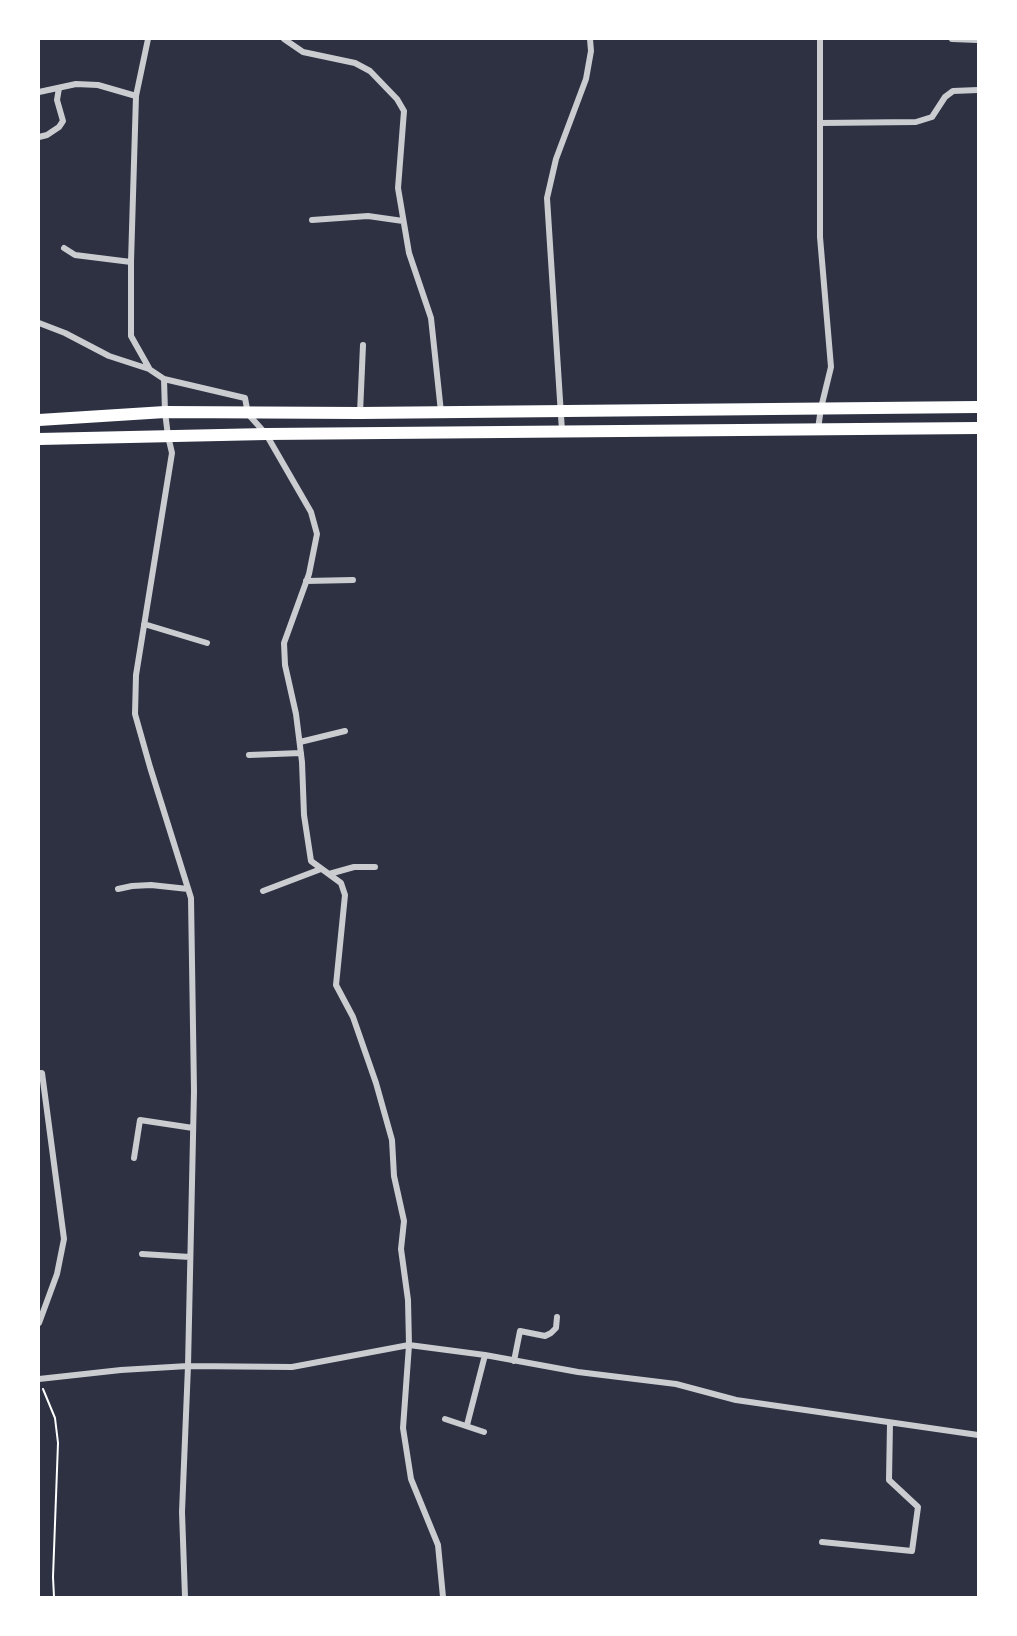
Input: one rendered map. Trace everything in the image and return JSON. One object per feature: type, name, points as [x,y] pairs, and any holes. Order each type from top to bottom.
[{"type":"highway","points":[[39,420],[165,412],[248,414],[978,407]]},
{"type":"highway","points":[[39,439],[266,434],[978,428]]},
{"type":"street","points":[[148,39],[136,96],[131,336],[149,369]]},
{"type":"street","points":[[284,39],[303,52],[355,63],[370,71],[397,99],[404,111],[398,188],[409,253],[431,318],[441,412]]},
{"type":"street","points":[[562,431],[548,198],[556,159],[586,79],[591,51],[590,39]]},
{"type":"street","points":[[818,430],[831,367],[820,237],[820,39]]},
{"type":"street","points":[[952,39],[978,40]]},
{"type":"street","points":[[39,92],[76,84],[98,86],[136,96]]},
{"type":"street","points":[[39,137],[59,127],[63,121],[57,100],[59,88]]},
{"type":"street","points":[[820,123],[915,122],[932,117],[945,97],[953,92],[978,90]]},
{"type":"street","points":[[312,220],[368,216],[403,221]]},
{"type":"street","points":[[64,248],[75,255],[131,262]]},
{"type":"street","points":[[39,323],[65,333],[109,356],[149,369],[164,379],[245,398],[248,414],[266,434],[311,512],[317,534],[306,580],[284,643],[285,665],[300,742],[304,815],[311,861],[341,883],[345,895],[336,985],[353,1017],[376,1083],[392,1140],[394,1176],[404,1221],[401,1249],[408,1300],[409,1345],[403,1428],[411,1479],[438,1545],[443,1597]]},
{"type":"street","points":[[360,413],[363,345]]},
{"type":"street","points":[[164,379],[165,412],[172,453],[136,675],[135,714],[191,898],[194,1091],[188,1366],[182,1512],[185,1597]]},
{"type":"street","points":[[306,580],[352,580]]},
{"type":"street","points":[[144,624],[207,643]]},
{"type":"street","points":[[300,742],[345,731]]},
{"type":"street","points":[[249,756],[301,753]]},
{"type":"street","points":[[329,874],[354,867],[375,867]]},
{"type":"street","points":[[263,891],[321,869]]},
{"type":"street","points":[[118,889],[151,885],[188,889]]},
{"type":"street","points":[[39,1073],[42,1073],[64,1239],[57,1274],[39,1323]]},
{"type":"street","points":[[134,1158],[140,1120],[192,1128]]},
{"type":"street","points":[[142,1254],[190,1257]]},
{"type":"street","points":[[514,1361],[520,1331],[545,1336],[555,1328],[557,1317]]},
{"type":"street","points":[[39,1378],[188,1366],[292,1367],[409,1345],[485,1355],[578,1372],[676,1384],[736,1400],[978,1436]]},
{"type":"street","points":[[467,1425],[485,1355]]},
{"type":"street","points":[[445,1419],[484,1432]]},
{"type":"street","points":[[822,1542],[912,1551],[918,1507],[889,1480],[890,1423]]},
{"type":"path","points":[[39,1378],[55,1419],[58,1443],[54,1597]]}]
